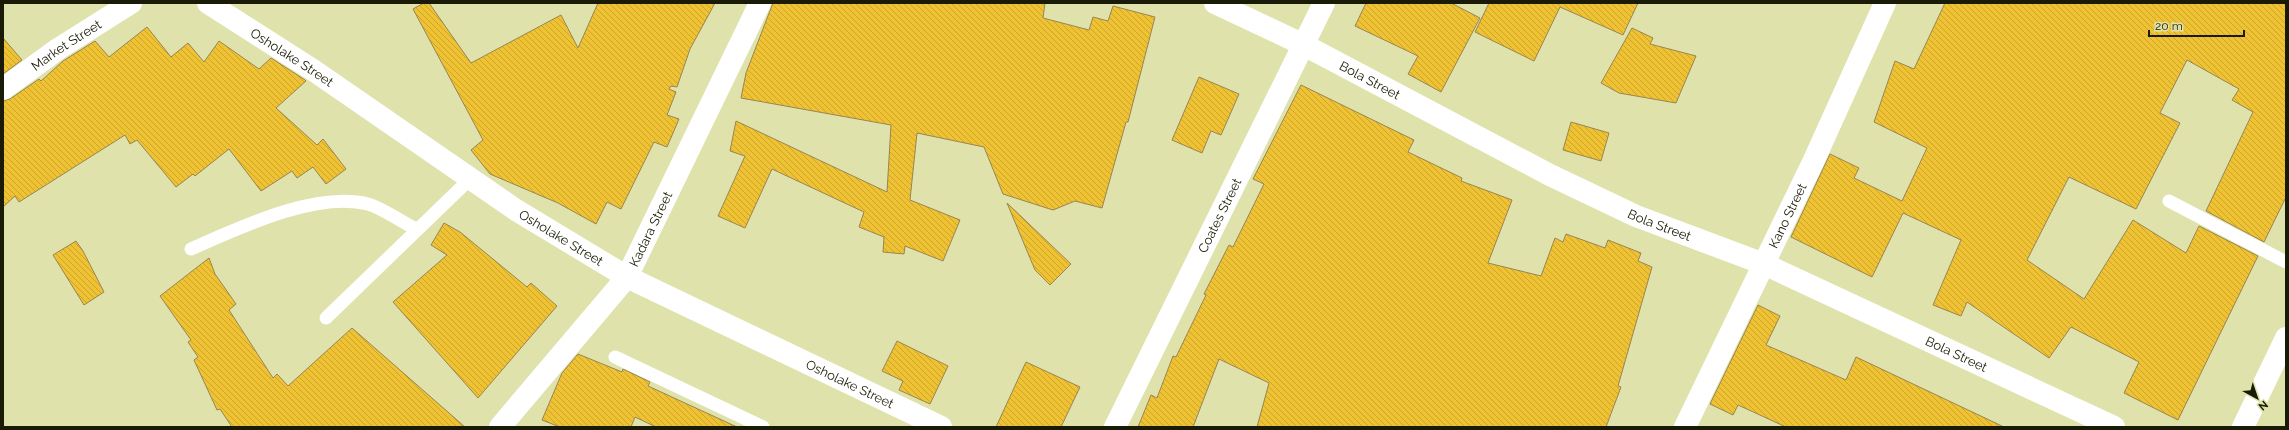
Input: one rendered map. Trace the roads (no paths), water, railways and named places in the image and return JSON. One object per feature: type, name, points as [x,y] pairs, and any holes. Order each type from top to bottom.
[{"type":"street","name":"Market Street","points":[[3,89],[58,49],[131,3]]},
{"type":"street","name":"Osholake Street","points":[[208,3],[313,70],[516,210],[627,277],[941,427]]},
{"type":"street","name":"Kadara Street","points":[[500,427],[627,277],[760,3]]},
{"type":"street","name":"Bola Street","points":[[1215,3],[1304,45],[1550,175],[1629,213],[1764,264],[2114,427]]},
{"type":"street","name":"Coates Street","points":[[1115,427],[1324,3]]},
{"type":"street","name":"Kano Street","points":[[1685,427],[1814,160],[1885,3]]},
{"type":"street","points":[[2243,427],[2286,338]]},
{"type":"lane","points":[[326,318],[416,229],[471,178]]},
{"type":"lane","points":[[190,249],[270,215],[336,201],[368,204],[416,229]]},
{"type":"lane","points":[[2169,201],[2286,262]]},
{"type":"lane","points":[[615,357],[764,427]]}]
